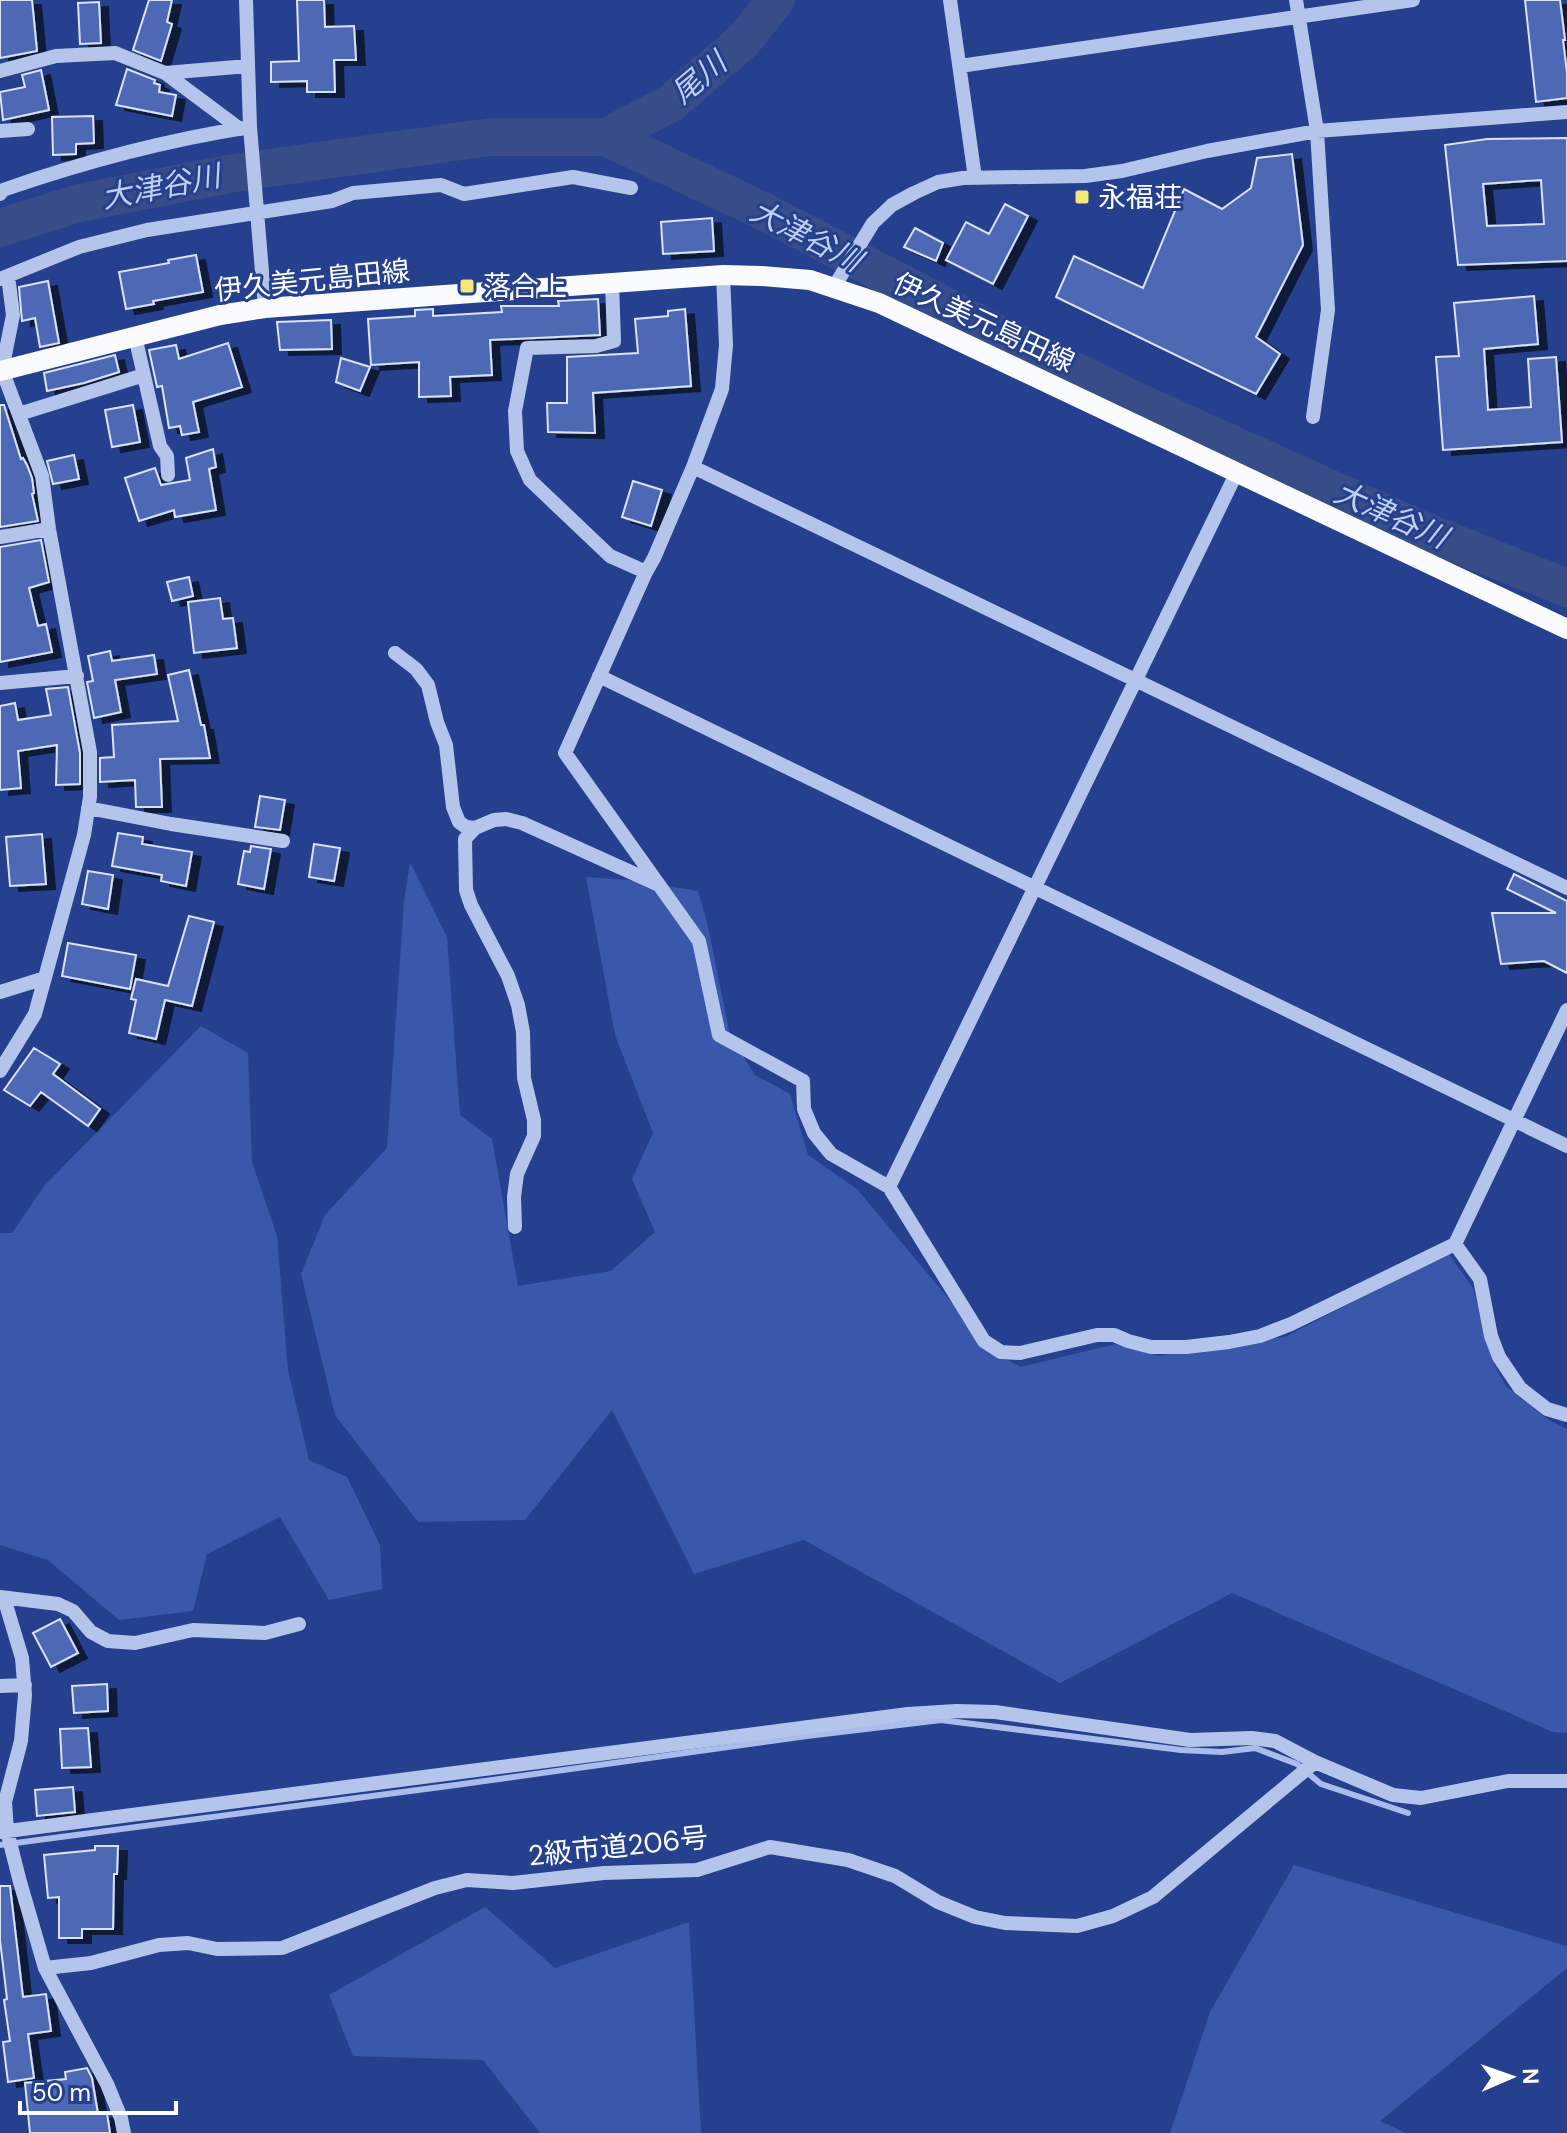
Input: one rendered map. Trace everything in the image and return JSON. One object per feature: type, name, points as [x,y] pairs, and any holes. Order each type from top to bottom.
[{"type":"main road","name":"伊久美元島田線","points":[[1,371],[220,315],[265,308],[723,275],[839,279],[879,303],[1567,629]]},
{"type":"street","points":[[246,0],[247,130],[265,308]]},
{"type":"street","points":[[950,0],[975,178]]},
{"type":"street","points":[[1296,0],[1317,131],[1328,310],[1313,417]]},
{"type":"street","points":[[960,66],[1413,0]]},
{"type":"street","points":[[0,71],[56,56],[115,53],[165,73],[247,130]]},
{"type":"street","points":[[165,73],[248,66]]},
{"type":"street","points":[[839,279],[873,223],[892,205],[938,182],[975,178],[1085,176],[1317,131],[1567,112]]},
{"type":"street","points":[[0,131],[28,129]]},
{"type":"street","points":[[0,194],[3,190],[51,173],[206,134],[247,130]]},
{"type":"street","points":[[0,1071],[35,1014],[84,835],[90,797],[90,752],[42,476],[1,371],[13,315],[4,278],[79,247],[147,230],[332,201],[353,193],[441,185],[464,194],[573,177],[631,188]]},
{"type":"street","points":[[723,275],[726,345],[722,389],[654,558],[565,753],[699,941],[719,1035],[803,1081],[804,1109],[814,1133],[831,1154],[889,1187],[984,1341],[1001,1352],[1020,1353],[1097,1335],[1114,1335],[1151,1347],[1229,1342],[1260,1336],[1455,1244],[1567,1010]]},
{"type":"street","points":[[612,282],[614,341],[596,346],[527,348],[515,411],[517,451],[530,480],[610,556],[646,572]]},
{"type":"street","points":[[135,336],[160,446],[167,456],[168,475]]},
{"type":"street","points":[[19,414],[144,375]]},
{"type":"street","points":[[693,467],[1567,888]]},
{"type":"street","points":[[889,1187],[1237,472]]},
{"type":"street","points":[[0,537],[49,529]]},
{"type":"street","points":[[395,653],[416,669],[428,685],[446,745],[453,807],[459,822],[475,828]]},
{"type":"street","points":[[0,683],[77,676]]},
{"type":"street","points":[[599,676],[1567,1146]]},
{"type":"street","points":[[88,808],[283,841]]},
{"type":"street","points":[[515,1227],[517,1174],[534,1136],[534,1120],[524,1078],[523,1032],[508,976],[466,890],[465,839],[475,828],[506,819],[522,823],[659,885]]},
{"type":"street","points":[[0,992],[45,978]]},
{"type":"street","points":[[1455,1244],[1480,1279],[1491,1336],[1499,1357],[1520,1388],[1547,1409],[1567,1415]]},
{"type":"street","points":[[124,2133],[107,2084],[45,1968],[4,1832],[5,1802],[21,1741],[25,1685],[22,1658],[2,1598],[58,1604],[73,1611],[91,1632],[108,1641],[135,1643],[193,1630],[265,1633],[299,1624]]},
{"type":"street","points":[[0,1686],[25,1685]]},
{"type":"street","points":[[4,1832],[908,1714],[956,1711],[995,1712],[1190,1740],[1252,1738],[1275,1741],[1315,1762],[1393,1795],[1421,1798],[1508,1781],[1567,1781]]},
{"type":"street","name":"2級市道206号","points":[[45,1968],[91,1963],[159,1945],[188,1943],[217,1949],[282,1948],[435,1888],[467,1880],[513,1883],[604,1873],[697,1870],[770,1847],[848,1860],[895,1876],[938,1902],[975,1917],[1005,1923],[1077,1926],[1113,1916],[1153,1897],[1315,1762]]},
{"type":"shaded area","points":[[410,862],[447,937],[460,1115],[492,1139],[518,1286],[611,1271],[655,1232],[632,1179],[653,1133],[615,1035],[586,877],[698,891],[730,1035],[755,1075],[790,1094],[808,1155],[857,1189],[993,1352],[1021,1367],[1115,1344],[1158,1356],[1285,1337],[1448,1253],[1473,1288],[1492,1360],[1506,1386],[1550,1421],[1567,1429],[1567,1733],[1553,1732],[1232,1593],[1060,1683],[804,1540],[694,1574],[612,1410],[525,1520],[418,1522],[335,1415],[301,1274],[325,1215],[387,1148],[404,902]]},
{"type":"shaded area","points":[[201,1026],[248,1053],[252,1162],[277,1236],[288,1370],[309,1460],[347,1477],[380,1545],[382,1589],[329,1600],[280,1517],[207,1554],[193,1611],[119,1620],[48,1560],[0,1545],[0,1233],[12,1233],[45,1185]]},
{"type":"shaded area","points":[[1294,1865],[1567,1946],[1567,1968],[1380,2121],[1406,2133],[1170,2133],[1210,2012]]},
{"type":"shaded area","points":[[485,1907],[555,1968],[689,1922],[701,2133],[540,2133],[483,2060],[353,2056],[329,1995]]},
{"type":"building","points":[[0,0],[32,0],[37,51],[0,58]]},
{"type":"building","points":[[149,0],[172,0],[167,22],[172,24],[161,61],[133,50]]},
{"type":"building","points":[[297,0],[324,0],[325,27],[354,26],[356,60],[334,60],[335,92],[307,92],[307,81],[271,82],[271,62],[299,61]]},
{"type":"building","points":[[1525,0],[1560,0],[1567,98],[1536,102]]},
{"type":"building","points":[[99,2],[101,43],[80,44],[78,3]]},
{"type":"building","points":[[127,69],[155,80],[154,83],[160,85],[159,92],[176,95],[172,116],[116,105]]},
{"type":"building","points":[[41,70],[49,110],[3,120],[0,92],[25,87],[22,75]]},
{"type":"building","points":[[93,116],[94,143],[76,144],[76,154],[53,155],[52,117]]},
{"type":"building","points":[[1567,138],[1567,261],[1458,265],[1445,145],[1487,139]],"holes":[[[1541,180],[1544,224],[1487,226],[1483,184]]]},
{"type":"building","points":[[1292,154],[1303,245],[1256,337],[1280,354],[1256,394],[1056,297],[1074,256],[1143,288],[1184,189],[1222,209],[1251,188],[1257,158]]},
{"type":"building","points":[[1005,204],[1028,216],[993,284],[946,260],[966,222],[989,234]]},
{"type":"building","points":[[712,218],[714,251],[663,254],[661,222]]},
{"type":"building","points":[[915,228],[943,243],[936,261],[904,247]]},
{"type":"building","points":[[196,255],[203,292],[126,309],[119,272]]},
{"type":"building","points":[[48,281],[59,343],[40,347],[35,318],[22,321],[19,287]]},
{"type":"building","points":[[1534,296],[1538,344],[1484,349],[1488,410],[1531,407],[1528,359],[1556,357],[1562,442],[1443,450],[1436,357],[1459,356],[1454,303]]},
{"type":"building","points":[[598,299],[600,335],[490,340],[492,375],[450,377],[451,396],[419,397],[419,362],[371,365],[368,319],[415,316],[415,310],[433,309],[433,316],[502,312],[501,306],[559,306],[558,301]]},
{"type":"building","points":[[685,309],[691,386],[593,393],[595,433],[548,432],[547,403],[567,403],[567,357],[638,353],[635,319],[668,316],[668,311]]},
{"type":"building","points":[[331,320],[332,349],[280,350],[277,322]]},
{"type":"building","points":[[228,343],[242,387],[193,402],[199,432],[182,435],[180,426],[169,428],[162,386],[157,387],[149,350],[176,345],[179,359]]},
{"type":"building","points":[[115,355],[119,372],[47,391],[44,373]]},
{"type":"building","points":[[341,358],[370,367],[360,391],[336,382]]},
{"type":"building","points":[[0,405],[4,405],[21,459],[32,478],[38,521],[0,527]]},
{"type":"building","points":[[133,405],[140,442],[112,447],[105,410]]},
{"type":"building","points":[[213,449],[216,467],[209,469],[216,510],[175,517],[174,510],[139,521],[125,478],[155,468],[161,485],[190,480],[186,458]]},
{"type":"building","points":[[74,455],[79,479],[53,484],[47,461]]},
{"type":"building","points":[[633,481],[662,490],[651,526],[622,517]]},
{"type":"building","points":[[41,540],[49,582],[29,588],[38,626],[46,624],[52,652],[0,662],[0,547]]},
{"type":"building","points":[[189,577],[193,596],[172,601],[167,582]]},
{"type":"building","points":[[220,598],[223,619],[233,618],[237,648],[194,653],[188,602]]},
{"type":"building","points":[[110,651],[112,661],[154,655],[157,674],[115,680],[121,712],[94,718],[87,682],[93,681],[88,656]]},
{"type":"building","points":[[189,670],[210,758],[160,759],[162,807],[136,807],[135,780],[100,782],[100,758],[114,757],[112,725],[178,721],[168,675]]},
{"type":"building","points":[[68,687],[80,753],[80,784],[56,785],[57,745],[18,751],[21,788],[0,790],[0,706],[15,703],[18,720],[51,715],[46,689]]},
{"type":"building","points":[[260,796],[285,800],[280,830],[255,827]]},
{"type":"building","points":[[118,833],[143,837],[142,844],[192,852],[186,886],[161,881],[162,875],[112,866]]},
{"type":"building","points":[[42,834],[46,884],[10,886],[6,837]]},
{"type":"building","points":[[314,844],[340,848],[334,881],[309,877]]},
{"type":"building","points":[[251,846],[271,849],[264,889],[238,884],[244,851],[250,852]]},
{"type":"building","points":[[88,871],[113,875],[108,909],[82,904]]},
{"type":"building","points":[[1514,874],[1567,901],[1567,973],[1544,961],[1501,964],[1492,913],[1556,913],[1507,889]]},
{"type":"building","points":[[189,916],[214,922],[192,1006],[165,1000],[156,1039],[129,1033],[136,1000],[131,999],[136,979],[168,986]]},
{"type":"building","points":[[68,943],[136,955],[130,989],[62,976]]},
{"type":"building","points":[[34,1048],[60,1064],[53,1074],[100,1109],[88,1126],[41,1092],[30,1106],[4,1090]]},
{"type":"building","points":[[60,1619],[78,1653],[51,1667],[33,1633]]},
{"type":"building","points":[[107,1684],[108,1711],[74,1713],[72,1686]]},
{"type":"building","points":[[88,1728],[91,1767],[62,1768],[60,1729]]},
{"type":"building","points":[[73,1787],[75,1812],[37,1816],[35,1790]]},
{"type":"building","points":[[95,1846],[118,1846],[113,1929],[82,1929],[82,1938],[59,1938],[59,1897],[48,1898],[44,1855],[95,1850]]},
{"type":"building","points":[[0,1886],[10,1886],[23,1997],[46,1994],[51,2031],[28,2034],[34,2078],[8,2082],[3,2042],[10,2041],[0,1940]]},
{"type":"building","points":[[87,2068],[92,2078],[98,2114],[107,2113],[110,2133],[30,2133],[25,2083],[66,2079],[65,2072]]},
{"type":"waterway","name":"尾川","points":[[606,137],[671,103],[743,41],[776,0]]},
{"type":"waterway","name":"大津谷川","points":[[0,228],[79,203],[234,173],[490,137],[606,137],[765,212],[995,332],[1134,400],[1424,531],[1567,588]]},
{"type":"waterway","points":[[0,1845],[941,1720],[1181,1750],[1222,1752],[1255,1748],[1297,1764],[1321,1784],[1408,1813]]},
{"type":"place","name":"永福荘","points":[[1082,197]]},
{"type":"place","name":"落合上","points":[[467,286]]}]
